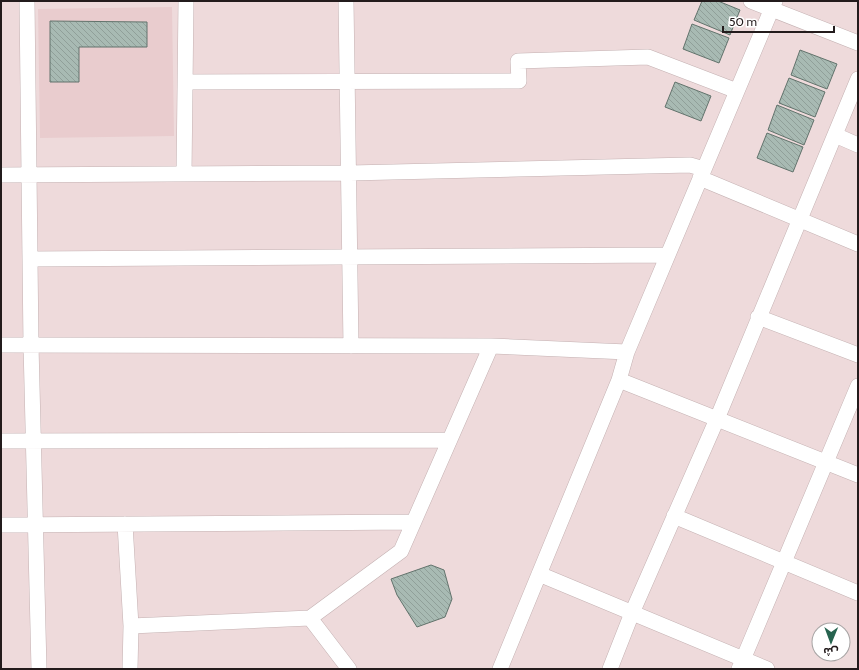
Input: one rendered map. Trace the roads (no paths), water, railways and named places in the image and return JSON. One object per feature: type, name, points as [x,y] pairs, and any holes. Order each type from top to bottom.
[{"type":"street","points":[[27,1],[31,345],[38,669]]},
{"type":"street","points":[[184,174],[186,1]]},
{"type":"street","points":[[346,1],[350,173],[351,346]]},
{"type":"street","points":[[751,1],[774,5],[858,43]]},
{"type":"street","points":[[500,669],[619,380],[627,352],[667,255],[774,5]]},
{"type":"street","points":[[185,82],[519,81],[518,61],[648,57],[737,91]]},
{"type":"street","points":[[610,669],[632,613],[717,419],[798,219],[858,79]]},
{"type":"street","points":[[835,135],[858,144]]},
{"type":"street","points":[[1,175],[350,173],[690,165],[702,174],[798,219],[858,244]]},
{"type":"street","points":[[31,259],[667,255]]},
{"type":"street","points":[[758,317],[858,355]]},
{"type":"street","points":[[1,346],[491,346],[627,352]]},
{"type":"street","points":[[131,626],[310,618],[401,551],[491,346]]},
{"type":"street","points":[[619,380],[858,476]]},
{"type":"street","points":[[741,664],[827,463],[858,386]]},
{"type":"street","points":[[1,441],[449,440]]},
{"type":"street","points":[[674,516],[858,593]]},
{"type":"street","points":[[1,525],[413,522]]},
{"type":"street","points":[[125,524],[131,626],[130,669]]},
{"type":"street","points":[[539,574],[632,613],[741,664],[767,669]]},
{"type":"street","points":[[310,618],[349,669]]}]
